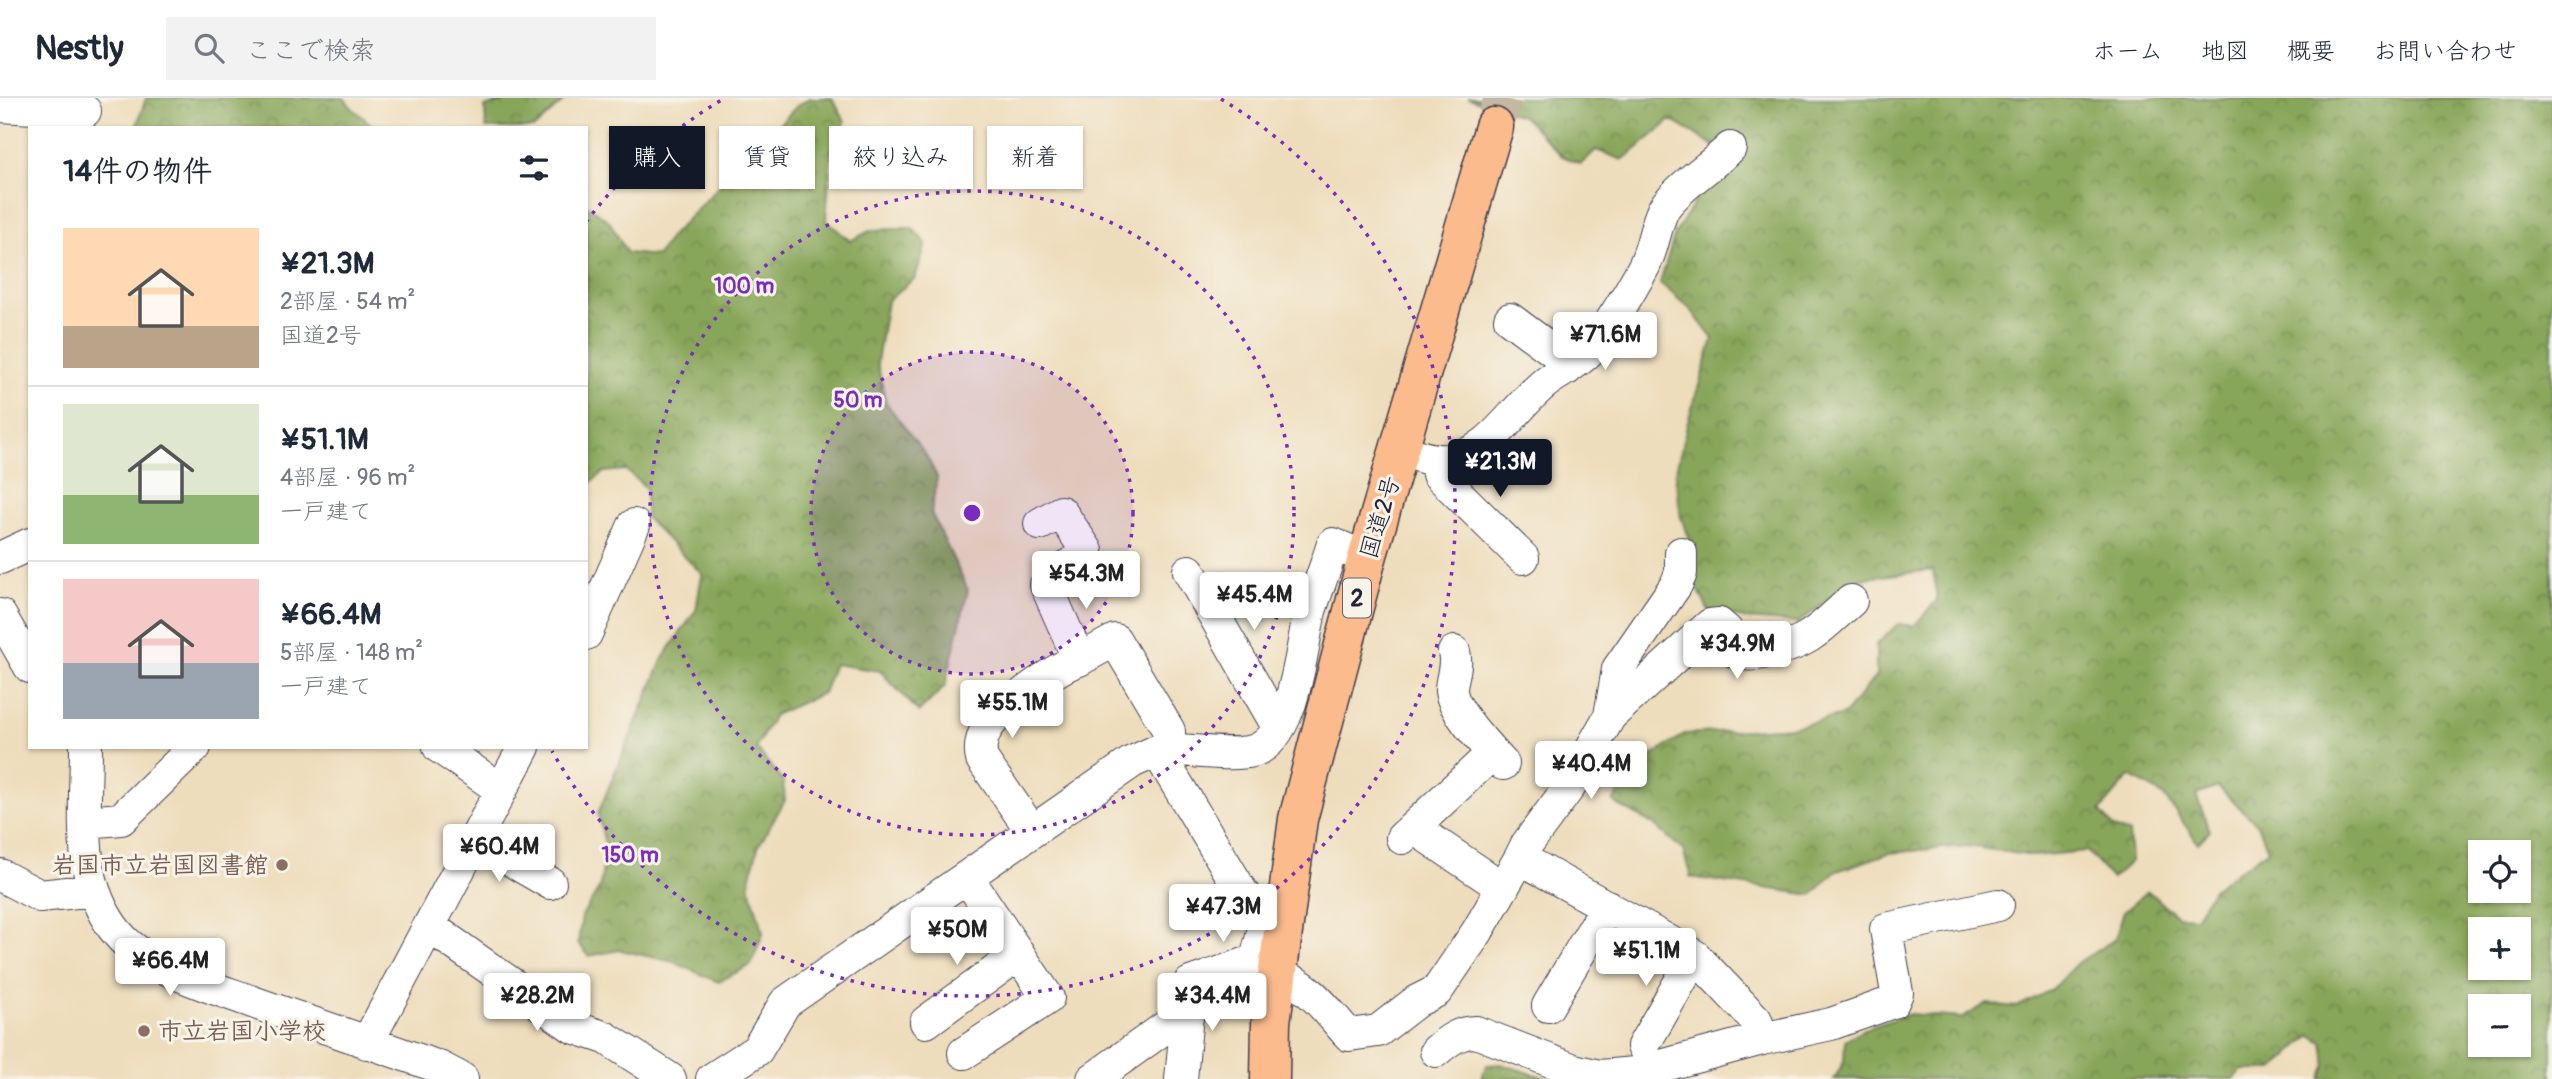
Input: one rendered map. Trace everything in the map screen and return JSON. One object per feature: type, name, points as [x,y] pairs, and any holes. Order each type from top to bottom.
[{"type":"highway","name":"国道2号","points":[[1270,1079],[1271,1022],[1276,975],[1275,920],[1298,819],[1367,558],[1494,127]]},
{"type":"street","points":[[0,106],[86,112]]},
{"type":"street","points":[[1400,449],[1436,460],[1448,460],[1464,455],[1492,438],[1536,391],[1579,361],[1591,348],[1642,271],[1651,253],[1664,209],[1674,195],[1730,148]]},
{"type":"street","points":[[1510,319],[1560,356],[1567,369]]},
{"type":"street","points":[[1436,460],[1438,474],[1523,558]]},
{"type":"street","points":[[1041,524],[1060,512],[1087,551],[1046,585],[1079,660]]},
{"type":"street","points":[[588,630],[635,525]]},
{"type":"street","points":[[712,1079],[757,1050],[785,1003],[1132,762],[1165,749],[1237,753],[1255,750],[1269,742],[1290,703],[1310,611],[1333,544],[1367,558]]},
{"type":"street","points":[[0,558],[28,545]]},
{"type":"street","points":[[1610,716],[1618,669],[1676,585],[1681,573],[1681,553]]},
{"type":"street","points":[[1189,571],[1273,718],[1281,724]]},
{"type":"street","points":[[1276,975],[1293,979],[1304,986],[1349,1035],[1378,1031],[1418,1001],[1437,991],[1477,932],[1527,844],[1570,786],[1610,716],[1710,625],[1719,624],[1727,631],[1728,643],[1734,651],[1743,656],[1764,653],[1806,639],[1851,601]]},
{"type":"street","points":[[0,615],[28,664]]},
{"type":"street","points":[[1032,831],[982,759],[979,750],[988,727],[1019,696],[1064,665],[1079,660],[1115,640],[1169,731],[1165,764],[1243,894],[1275,920],[1256,960],[1190,983],[1181,1079]]},
{"type":"street","points":[[1454,652],[1457,660],[1451,692],[1465,720],[1498,759],[1409,832],[1424,835],[1503,888]]},
{"type":"street","points":[[86,749],[85,822],[88,864],[94,890],[109,923],[127,943],[158,964],[217,989],[439,1067],[461,1079]]},
{"type":"street","points":[[85,822],[121,820],[193,749]]},
{"type":"street","points":[[442,749],[500,789]]},
{"type":"street","points":[[367,1042],[523,749]]},
{"type":"street","points":[[474,839],[550,884]]},
{"type":"street","points":[[1520,858],[1696,956],[1756,1020],[1762,1039]]},
{"type":"street","points":[[0,875],[40,896],[94,890]]},
{"type":"street","points":[[964,1053],[1048,998],[967,877]]},
{"type":"street","points":[[1436,1051],[1465,1032],[1476,1032],[1574,1070],[1600,1076],[1635,1073],[1762,1039],[1832,1024],[1893,1002],[1897,993],[1886,929],[1998,905]]},
{"type":"street","points":[[1548,1006],[1607,906]]},
{"type":"street","points":[[429,926],[573,1027],[606,1038],[670,1079]]},
{"type":"street","points":[[926,1022],[1019,954]]},
{"type":"street","points":[[1643,1046],[1696,956]]},
{"type":"street","points":[[1093,1079],[1167,1026],[1187,1018]]},
{"type":"green space","points":[[146,98],[344,98],[373,126],[137,126]]},
{"type":"green space","points":[[515,98],[567,98],[536,126],[486,126],[485,107]]},
{"type":"green space","points":[[809,98],[832,98],[845,121],[843,126],[829,126],[826,220],[850,241],[872,230],[912,228],[926,244],[915,278],[887,301],[877,362],[886,403],[926,455],[937,477],[931,513],[968,590],[945,686],[919,712],[880,671],[834,664],[823,693],[774,715],[756,748],[783,781],[785,800],[758,847],[749,884],[763,933],[751,965],[718,982],[674,962],[620,950],[589,956],[578,943],[582,916],[600,887],[606,849],[598,813],[663,658],[696,610],[702,574],[646,518],[646,488],[626,470],[604,472],[588,484],[588,206],[609,221],[627,253],[657,256],[671,236],[719,186],[719,189],[815,189],[815,126],[778,126]]},
{"type":"green space","points":[[1468,98],[2552,98],[2552,1079],[2321,1079],[2326,1066],[2323,1042],[2311,1035],[2273,1070],[2242,1070],[2234,1079],[1834,1079],[1844,1062],[1845,1040],[1862,1030],[1910,1014],[1962,1018],[1986,1004],[2017,1007],[2051,990],[2076,964],[2115,939],[2124,911],[2148,891],[2177,916],[2195,917],[2214,888],[2268,850],[2258,825],[2218,787],[2196,795],[2210,831],[2198,843],[2163,795],[2130,776],[2100,811],[2114,828],[2129,833],[2131,861],[2112,879],[2087,851],[2033,856],[1967,846],[1889,853],[1834,872],[1812,895],[1691,877],[1683,850],[1653,824],[1613,802],[1631,770],[1685,734],[1794,727],[1844,715],[1876,676],[1876,645],[1898,624],[1914,626],[1937,600],[1933,570],[1864,578],[1837,593],[1798,623],[1746,619],[1708,610],[1696,585],[1693,546],[1681,518],[1675,474],[1713,339],[1690,309],[1660,283],[1675,234],[1702,189],[1718,148],[1671,120],[1623,160],[1596,150],[1581,164],[1562,156],[1524,117]]},
{"type":"green space","points":[[1501,1064],[1549,1079],[1481,1079],[1487,1065]]},
{"type":"tunnel","points":[[1494,127],[1503,98]]},
{"type":"place","name":"岩国市立岩国図書館","points":[[282,865]]},
{"type":"place","name":"市立岩国小学校","points":[[144,1031]]}]
